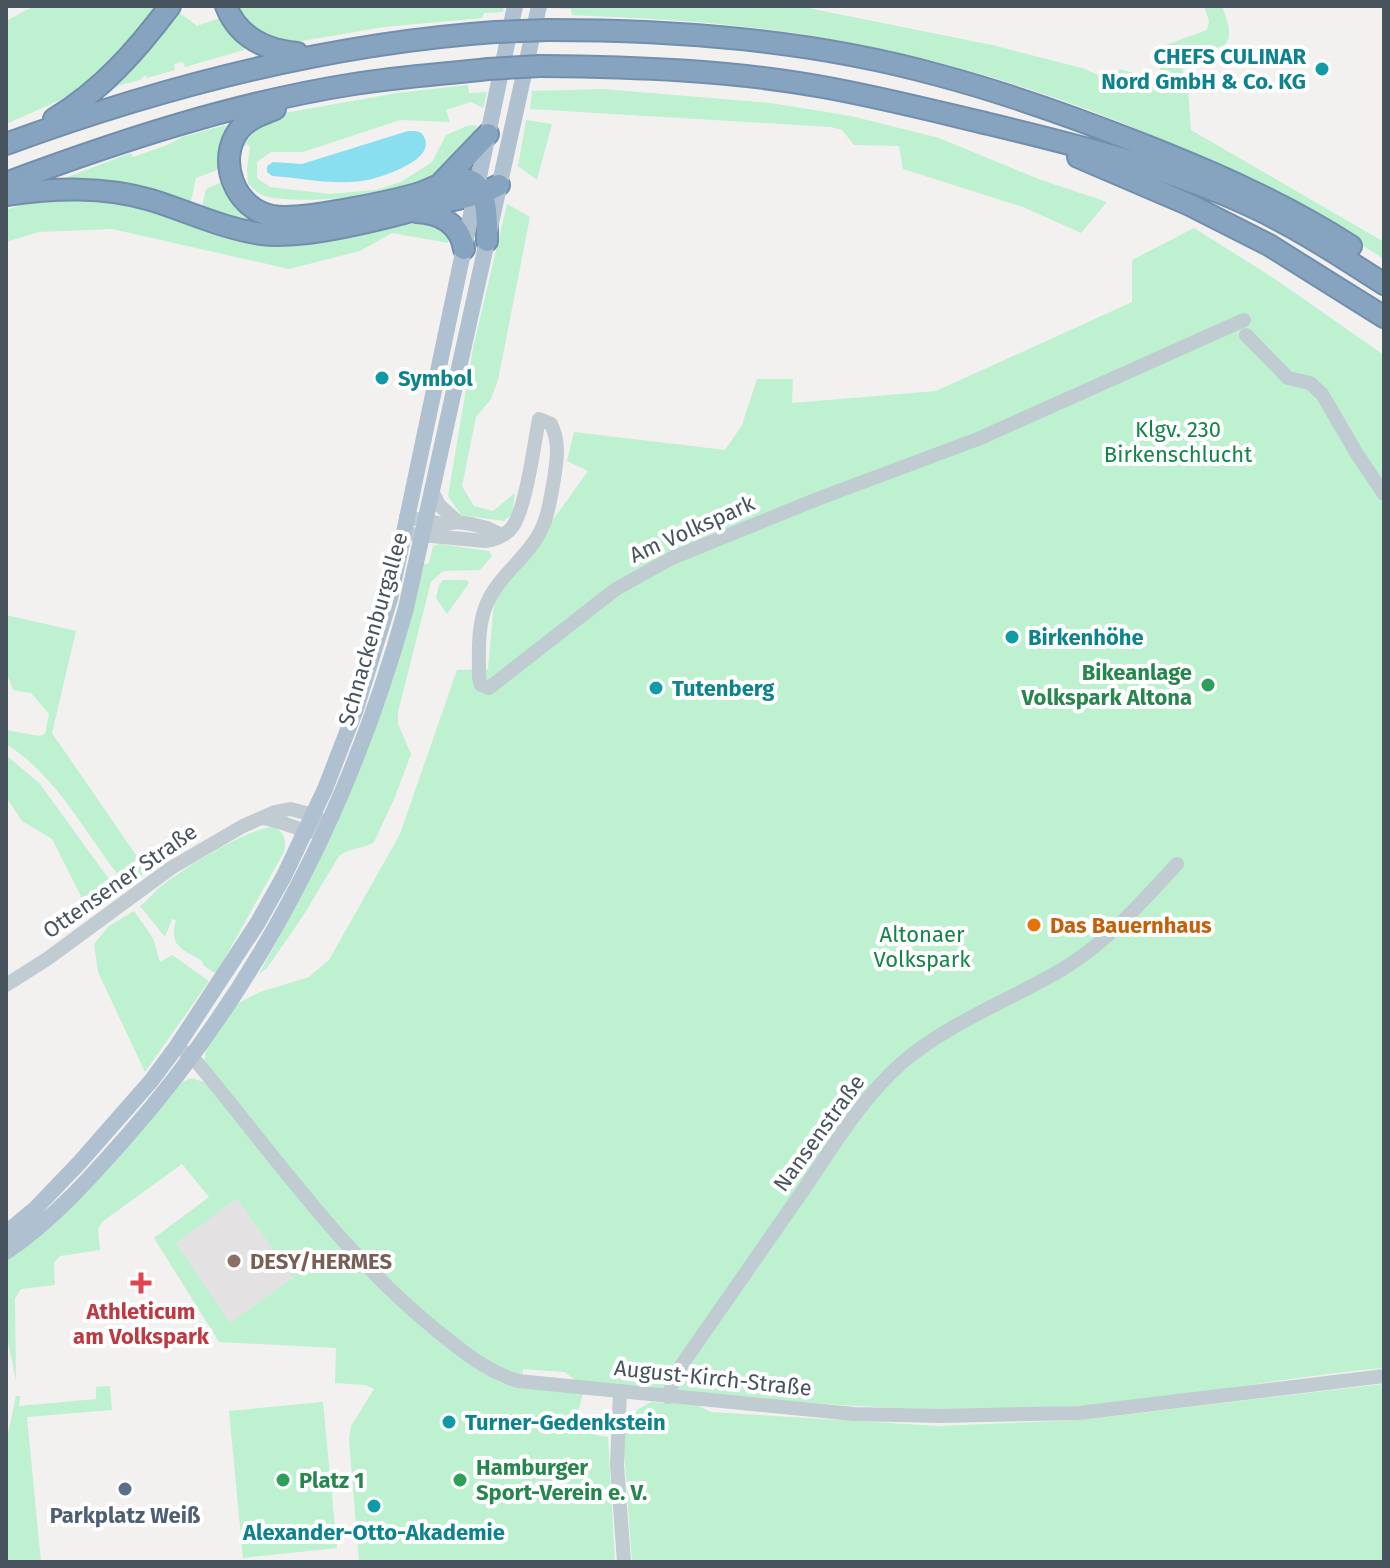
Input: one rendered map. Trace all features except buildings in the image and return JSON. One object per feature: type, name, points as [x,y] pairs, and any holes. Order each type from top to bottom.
[{"type":"highway","points":[[15,141],[75,106],[101,85],[143,41],[170,6]]},
{"type":"highway","points":[[226,6],[237,26],[255,41],[273,50],[317,55]]},
{"type":"highway","points":[[15,141],[198,81],[405,40],[548,30],[720,37],[800,47],[935,74],[1074,117],[1233,181],[1307,219],[1384,268]]},
{"type":"highway","points":[[6,183],[182,122],[332,88],[488,69],[638,67],[775,80],[891,101],[1093,150],[1218,191],[1285,223],[1384,284]]},
{"type":"highway","points":[[332,88],[262,113],[240,129],[231,148],[230,172],[239,194],[251,207],[274,217],[293,216],[394,199],[464,179],[483,190]]},
{"type":"highway","points":[[968,119],[1086,160],[1190,205],[1269,245],[1384,317]]},
{"type":"highway","points":[[435,187],[488,134]]},
{"type":"highway","points":[[6,195],[62,189],[116,192],[148,199],[237,229],[268,235],[314,232],[412,212],[483,190]]},
{"type":"highway","points":[[483,190],[487,241]]},
{"type":"highway","points":[[412,212],[431,213],[449,222],[459,232],[464,249]]},
{"type":"main road","name":"Schnackenburgallee","points":[[483,190],[488,134],[515,6]]},
{"type":"main road","name":"Schnackenburgallee","points":[[6,1233],[35,1209],[75,1168],[151,1081],[177,1046],[249,937],[314,815],[336,763],[390,599],[464,249],[539,6]]},
{"type":"main road","name":"Schnackenburgallee","points":[[6,1252],[40,1227],[77,1190],[142,1119],[191,1057],[249,974],[289,906],[327,830],[379,699],[406,608],[487,241]]},
{"type":"street","name":"Am Volkspark","points":[[502,535],[511,529],[517,517],[539,419],[547,421],[556,434],[558,455],[543,527],[530,548],[495,589],[482,615],[479,677],[481,685],[489,688],[616,589],[672,558],[991,434],[1245,328],[1288,378],[1310,383],[1322,394],[1384,494]]},
{"type":"street","points":[[432,491],[439,505],[458,522]]},
{"type":"street","points":[[424,528],[458,522],[487,528],[502,535]]},
{"type":"street","points":[[405,525],[485,541],[502,535]]},
{"type":"street","name":"Ottensener Straße","points":[[6,985],[59,951],[171,868],[262,818],[290,809],[314,815]]},
{"type":"street","points":[[314,815],[327,830]]},
{"type":"street","points":[[262,818],[280,820],[306,831],[327,830]]},
{"type":"street","name":"Nansenstraße","points":[[668,1397],[676,1373],[842,1135],[887,1078],[944,1032],[1066,967],[1086,953],[1120,925],[1177,864]]},
{"type":"street","name":"August-Kirch-Straße","points":[[177,1046],[191,1057],[339,1236],[402,1302],[484,1367],[518,1381],[854,1414],[940,1416],[1079,1413],[1384,1376]]},
{"type":"street","points":[[620,1392],[617,1465],[624,1562]]},
{"type":"shaded area","name":"DESY/HERMES","points":[[237,1199],[293,1278],[230,1323],[176,1243]]},
{"type":"green space","points":[[34,6],[163,6],[106,70],[78,92],[6,124],[6,21]]},
{"type":"green space","points":[[232,6],[504,6],[503,12],[484,13],[482,18],[384,27],[290,43],[264,40]]},
{"type":"green space","points":[[550,6],[798,6],[992,45],[1082,68],[1115,82],[1119,69],[1163,81],[1155,49],[1207,30],[1209,21],[1204,6],[1222,6],[1229,31],[1225,45],[1180,60],[1188,89],[1191,130],[1384,242],[1384,259],[1239,176],[1088,110],[1009,83],[929,60],[848,42],[741,26],[572,15],[571,9]]},
{"type":"green space","points":[[176,10],[197,26],[223,17],[244,50],[185,67],[183,62],[174,64],[175,70],[147,78],[145,75],[111,91],[109,88]]},
{"type":"green space","points":[[468,85],[469,93],[487,92],[483,108],[471,102],[446,110],[450,122],[400,120],[303,152],[271,152],[257,162],[257,178],[270,187],[330,194],[376,190],[401,182],[432,162],[446,135],[477,125],[458,159],[426,183],[393,192],[295,200],[262,195],[248,183],[250,147],[247,144],[239,151],[244,136],[273,115],[397,93]]},
{"type":"green space","points":[[603,89],[771,103],[851,116],[939,138],[1041,180],[1107,202],[1081,233],[1023,207],[903,169],[899,146],[854,145],[842,130],[831,127],[530,109],[532,91]]},
{"type":"green space","points":[[244,120],[223,168],[196,178],[190,205],[59,180],[131,153],[133,157],[182,137]]},
{"type":"green space","points":[[526,120],[552,124],[537,180],[518,166]]},
{"type":"green space","points":[[226,180],[289,226],[245,224],[201,211],[206,189]]},
{"type":"green space","points":[[54,200],[129,204],[232,238],[270,246],[307,245],[413,224],[432,226],[450,233],[448,243],[392,233],[360,251],[289,269],[112,229],[39,232],[6,242],[6,210],[31,202]]},
{"type":"green space","points":[[507,204],[530,217],[498,380],[491,399],[476,417],[462,486],[474,506],[493,511],[515,493],[512,514],[504,521],[461,515],[448,496],[473,348]]},
{"type":"green space","name":"Altonaer Volkspark","points":[[1194,228],[1272,277],[1384,355],[1384,1368],[1116,1403],[1014,1409],[825,1404],[575,1380],[565,1372],[523,1369],[522,1375],[499,1369],[416,1309],[344,1234],[212,1073],[205,1060],[206,1046],[235,1005],[260,992],[309,977],[329,960],[400,834],[457,670],[488,669],[494,602],[588,471],[567,461],[574,432],[725,450],[742,425],[757,379],[793,379],[792,403],[936,391],[1132,302],[1132,260]]},
{"type":"green space","points":[[440,544],[489,551],[492,556],[480,570],[443,571],[431,582],[398,712],[398,724],[411,754],[395,797],[374,842],[339,856],[303,916],[267,968],[259,974],[314,872],[361,766],[393,676],[422,565],[429,563],[433,546]]},
{"type":"green space","points":[[443,580],[467,580],[469,583],[447,614],[436,598]]},
{"type":"green space","points":[[6,615],[76,631],[52,733],[147,871],[127,886],[57,791],[25,758],[6,744],[6,730],[39,736],[45,734],[49,714],[31,693],[13,690],[6,671]]},
{"type":"green space","points":[[6,755],[40,784],[119,893],[87,917],[80,894],[52,839],[22,821],[6,797]]},
{"type":"green space","points":[[272,827],[284,836],[284,852],[216,974],[178,946],[174,936],[176,920],[172,919],[165,937],[140,906],[161,886],[201,859],[247,835]]},
{"type":"green space","points":[[134,911],[153,938],[160,962],[172,955],[209,981],[145,1072],[98,972],[94,944],[109,926]]},
{"type":"green space","points":[[191,1078],[204,1082],[253,1141],[478,1369],[501,1383],[583,1394],[578,1413],[580,1425],[589,1433],[608,1437],[615,1562],[359,1562],[349,1439],[351,1426],[374,1389],[365,1385],[335,1383],[336,1348],[219,1342],[154,1238],[209,1197],[182,1164],[102,1222],[98,1229],[100,1250],[60,1256],[54,1263],[55,1285],[21,1289],[15,1298],[16,1381],[6,1331],[6,1258],[180,1083]],"holes":[[[237,1199],[293,1278],[230,1323],[176,1243]]]},
{"type":"green space","points":[[1384,1384],[1384,1562],[632,1562],[623,1438],[627,1424],[637,1410],[651,1402],[697,1405],[711,1412],[939,1426],[1080,1420]]},
{"type":"green space","points":[[110,1386],[112,1410],[27,1417],[41,1562],[6,1562],[8,1434],[16,1396],[20,1396],[19,1406],[96,1399],[96,1387]]},
{"type":"green space","name":"Platz 1","points":[[323,1402],[337,1548],[243,1558],[229,1411]]},
{"type":"water","points":[[408,131],[418,131],[423,135],[426,145],[423,152],[408,165],[372,179],[322,181],[272,176],[267,172],[267,166],[273,162],[302,164]]},
{"type":"place","name":"CHEFS CULINAR Nord GmbH & Co. KG","points":[[1322,69]]},
{"type":"place","name":"Symbol","points":[[382,378]]},
{"type":"place","name":"Birkenhöhe","points":[[1012,637]]},
{"type":"place","name":"Bikeanlage Volkspark Altona","points":[[1208,685]]},
{"type":"place","name":"Tutenberg","points":[[656,688]]},
{"type":"place","name":"Das Bauernhaus","points":[[1034,925]]},
{"type":"place","name":"DESY/HERMES","points":[[234,1261]]},
{"type":"place","name":"Athleticum am Volkspark","points":[[141,1283]]},
{"type":"place","name":"Turner-Gedenkstein","points":[[449,1422]]},
{"type":"place","name":"Platz 1","points":[[283,1480]]},
{"type":"place","name":"Hamburger Sport-Verein e. V.","points":[[460,1480]]},
{"type":"place","name":"Parkplatz Weiß","points":[[125,1489]]},
{"type":"place","name":"Alexander-Otto-Akademie","points":[[374,1506]]},
{"type":"park label","name":"Klgv. 230 Birkenschlucht","points":[[1178,442]]}]
